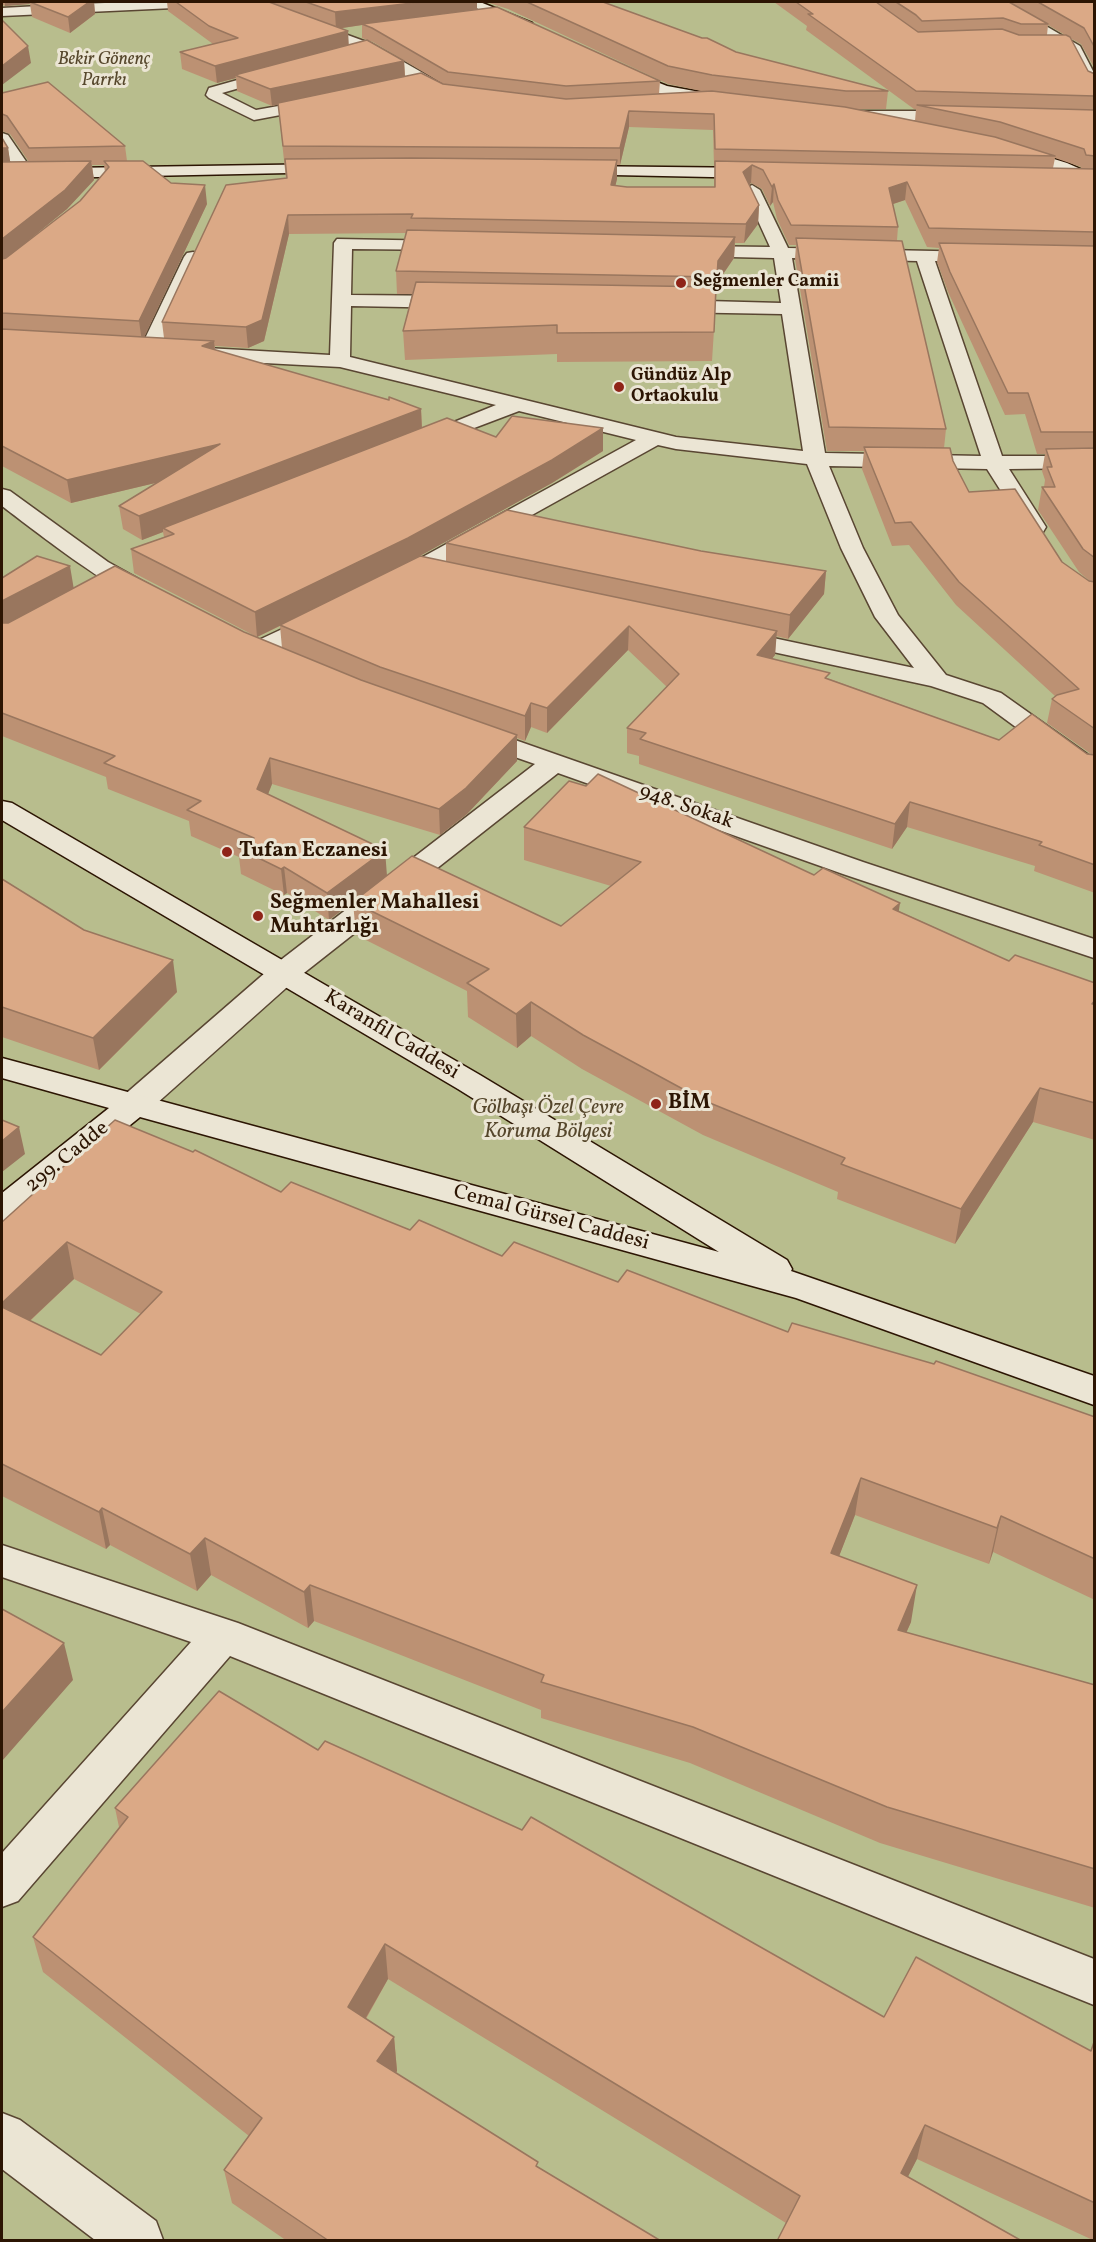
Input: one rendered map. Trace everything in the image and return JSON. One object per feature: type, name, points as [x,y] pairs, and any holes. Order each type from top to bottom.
[{"type":"street","points":[[2,12],[45,5],[218,2]]},
{"type":"street","points":[[247,2],[369,49],[444,93],[466,96]]},
{"type":"street","points":[[470,2],[502,14],[543,34]]},
{"type":"street","points":[[996,2],[1075,49],[1095,50]]},
{"type":"street","points":[[469,18],[502,14]]},
{"type":"street","points":[[334,35],[368,31]]},
{"type":"street","points":[[346,55],[369,49]]},
{"type":"street","points":[[1075,49],[1095,87]]},
{"type":"street","points":[[605,64],[663,90],[732,103]]},
{"type":"street","points":[[300,67],[214,91],[214,95],[254,115],[338,99]]},
{"type":"street","points":[[398,86],[424,81]]},
{"type":"street","points":[[655,103],[711,100]]},
{"type":"street","points":[[924,132],[838,116],[970,116]]},
{"type":"street","points":[[2,138],[26,173]]},
{"type":"street","points":[[997,147],[1061,166],[1092,185]]},
{"type":"street","points":[[2,174],[345,169]]},
{"type":"street","points":[[552,171],[777,182],[746,190],[782,253],[815,459],[852,548],[887,617],[937,680]]},
{"type":"street","points":[[1047,180],[1092,185]]},
{"type":"street","points":[[2,186],[180,188]]},
{"type":"street","points":[[340,361],[343,243],[462,246]]},
{"type":"street","points":[[148,351],[199,244]]},
{"type":"street","points":[[663,251],[1003,257]]},
{"type":"street","points":[[924,256],[994,463],[1043,540]]},
{"type":"street","points":[[342,300],[472,303]]},
{"type":"street","points":[[649,306],[791,309]]},
{"type":"street","points":[[126,350],[340,361],[676,443],[815,459],[994,463],[1095,462]]},
{"type":"street","points":[[408,447],[518,404]]},
{"type":"street","points":[[378,590],[655,438]]},
{"type":"street","points":[[2,496],[110,573],[164,603]]},
{"type":"street","points":[[418,570],[453,577]]},
{"type":"street","points":[[288,663],[246,645],[338,610]]},
{"type":"street","points":[[706,631],[937,680],[992,698],[1095,771]]},
{"type":"street","name":"948. Sokak","points":[[447,724],[853,868],[1095,949]]},
{"type":"street","name":"299. Cadde","points":[[2,1211],[134,1106],[284,973],[555,762]]},
{"type":"street","name":"Karanfil Caddesi","points":[[2,809],[284,973],[806,1288]]},
{"type":"street","name":"Cemal Gürsel Caddesi","points":[[2,1068],[134,1106],[806,1288],[1095,1391]]},
{"type":"street","points":[[2,1561],[223,1635],[1095,1982]]},
{"type":"street","points":[[2,1886],[223,1635]]},
{"type":"street","points":[[2,2138],[137,2241]]},
{"type":"green space","name":"Gölbaşı Özel Çevre Koruma Bölgesi","points":[[2,2],[1094,2],[1094,2240],[2,2240]]},
{"type":"building","points":[[30,2],[89,2],[68,17]]},
{"type":"building","points":[[176,2],[269,2],[348,31],[215,66],[180,52],[238,38],[209,26]]},
{"type":"building","points":[[306,2],[421,2],[335,12]]},
{"type":"building","points":[[527,2],[603,2],[707,38],[736,52],[888,91],[846,91],[712,75],[668,66]]},
{"type":"building","points":[[796,2],[876,2],[918,32],[1002,29],[1019,35],[1066,35],[1070,37],[1088,71],[1095,74],[1095,96],[916,91],[808,14],[813,14]]},
{"type":"building","points":[[896,2],[1009,2],[1048,24],[1021,24],[1003,18],[922,21]]},
{"type":"building","points":[[1038,2],[1095,2],[1095,48],[1084,28]]},
{"type":"building","points":[[497,7],[660,81],[566,86],[448,72],[362,24]]},
{"type":"building","points":[[2,20],[28,46],[2,66]]},
{"type":"building","points":[[367,40],[404,61],[270,89],[235,75]]},
{"type":"building","points":[[421,73],[443,84],[566,99],[712,91],[845,107],[995,137],[1055,156],[715,149],[714,114],[629,111],[620,148],[283,146],[278,103]]},
{"type":"building","points":[[48,82],[125,146],[29,148],[7,116],[2,114],[2,93]]},
{"type":"building","points":[[917,105],[1095,110],[1095,156],[1086,155],[1084,149],[1000,122]]},
{"type":"building","points":[[2,138],[8,148],[2,148]]},
{"type":"building","points":[[285,159],[617,160],[611,185],[627,187],[715,187],[715,161],[1095,169],[1095,232],[929,228],[907,182],[889,188],[898,227],[791,225],[778,200],[774,184],[772,187],[763,170],[752,165],[743,172],[759,205],[746,224],[411,218],[413,214],[288,215],[262,320],[246,327],[162,322],[226,185],[287,178]]},
{"type":"building","points":[[91,161],[65,190],[2,239],[2,162]]},
{"type":"building","points":[[104,161],[143,161],[171,183],[205,185],[139,321],[2,313],[2,259],[80,201],[109,167]]},
{"type":"building","points":[[407,230],[735,237],[718,261],[717,277],[396,271]]},
{"type":"building","points":[[796,238],[902,241],[946,429],[829,427]]},
{"type":"building","points":[[939,243],[1095,246],[1095,432],[1041,432],[1028,393],[1008,393],[950,272]]},
{"type":"building","points":[[416,282],[716,287],[714,332],[557,333],[557,325],[403,331]]},
{"type":"building","points":[[2,329],[214,341],[202,346],[389,400],[389,397],[421,409],[139,516],[119,506],[220,444],[67,480],[2,446]]},
{"type":"building","points":[[512,416],[603,428],[552,460],[408,538],[255,612],[131,549],[174,534],[163,528],[447,418],[496,437]]},
{"type":"building","points":[[864,447],[950,448],[953,461],[969,492],[1015,489],[1062,562],[1089,581],[1095,582],[1095,729],[1052,699],[1057,695],[1079,689],[959,582],[911,522],[895,523]]},
{"type":"building","points":[[1095,448],[1095,558],[1083,549],[1042,487],[1055,487],[1047,467],[1052,467],[1046,449]]},
{"type":"building","points":[[507,510],[701,551],[826,571],[790,615],[446,543]]},
{"type":"building","points":[[37,556],[70,566],[2,601],[2,578]]},
{"type":"building","points":[[420,556],[777,631],[757,655],[830,673],[825,678],[999,740],[1032,714],[1087,754],[1095,755],[1095,865],[1039,845],[1042,842],[910,802],[895,824],[640,739],[646,733],[627,728],[679,674],[629,626],[547,708],[531,703],[525,716],[380,667],[280,625]]},
{"type":"building","points":[[115,566],[244,632],[361,680],[517,735],[466,788],[439,809],[270,758],[257,789],[385,850],[327,893],[284,867],[281,869],[238,848],[254,838],[187,810],[201,801],[104,763],[115,756],[2,713],[2,623],[8,623]]},
{"type":"building","points":[[598,774],[814,875],[823,868],[900,903],[893,909],[1009,961],[1015,955],[1095,983],[1095,1000],[1092,1004],[1095,1004],[1095,1103],[1040,1088],[961,1209],[841,1164],[845,1158],[705,1101],[583,1035],[531,1002],[516,1014],[467,983],[489,969],[353,902],[412,856],[561,926],[641,862],[524,827],[569,781],[586,786]]},
{"type":"building","points":[[2,879],[84,930],[173,960],[93,1038],[2,1007]]},
{"type":"building","points":[[2,1120],[19,1127],[2,1141]]},
{"type":"building","points":[[115,1120],[193,1152],[195,1150],[281,1192],[291,1182],[410,1230],[419,1220],[502,1256],[514,1242],[618,1282],[627,1270],[788,1332],[792,1323],[934,1364],[936,1361],[1095,1417],[1095,1559],[1001,1516],[997,1528],[861,1478],[831,1553],[917,1585],[898,1630],[1095,1685],[1095,1869],[887,1807],[693,1727],[541,1682],[544,1675],[310,1585],[304,1592],[205,1538],[190,1554],[102,1508],[99,1512],[2,1464],[2,1307],[101,1355],[162,1292],[67,1242],[2,1303],[2,1222]]},
{"type":"building","points":[[2,1609],[64,1643],[2,1712]]},
{"type":"building","points":[[219,1691],[318,1750],[325,1741],[522,1830],[531,1817],[884,2017],[916,1957],[1091,2051],[1095,2042],[1095,2203],[925,2125],[901,2173],[1022,2241],[777,2241],[800,2196],[385,1944],[348,2007],[394,2037],[377,2061],[538,2162],[536,2166],[661,2241],[329,2241],[224,2170],[262,2118],[33,1937],[128,1817],[115,1808]]},
{"type":"place","name":"Seğmenler Camii","points":[[681,283]]},
{"type":"place","name":"Gündüz Alp Ortaokulu","points":[[619,387]]},
{"type":"place","name":"Tufan Eczanesi","points":[[227,852]]},
{"type":"place","name":"Seğmenler Mahallesi Muhtarlığı","points":[[258,916]]},
{"type":"place","name":"BİM","points":[[656,1104]]},
{"type":"park label","name":"Bekir Gönenç Parrkı","points":[[104,71]]}]
